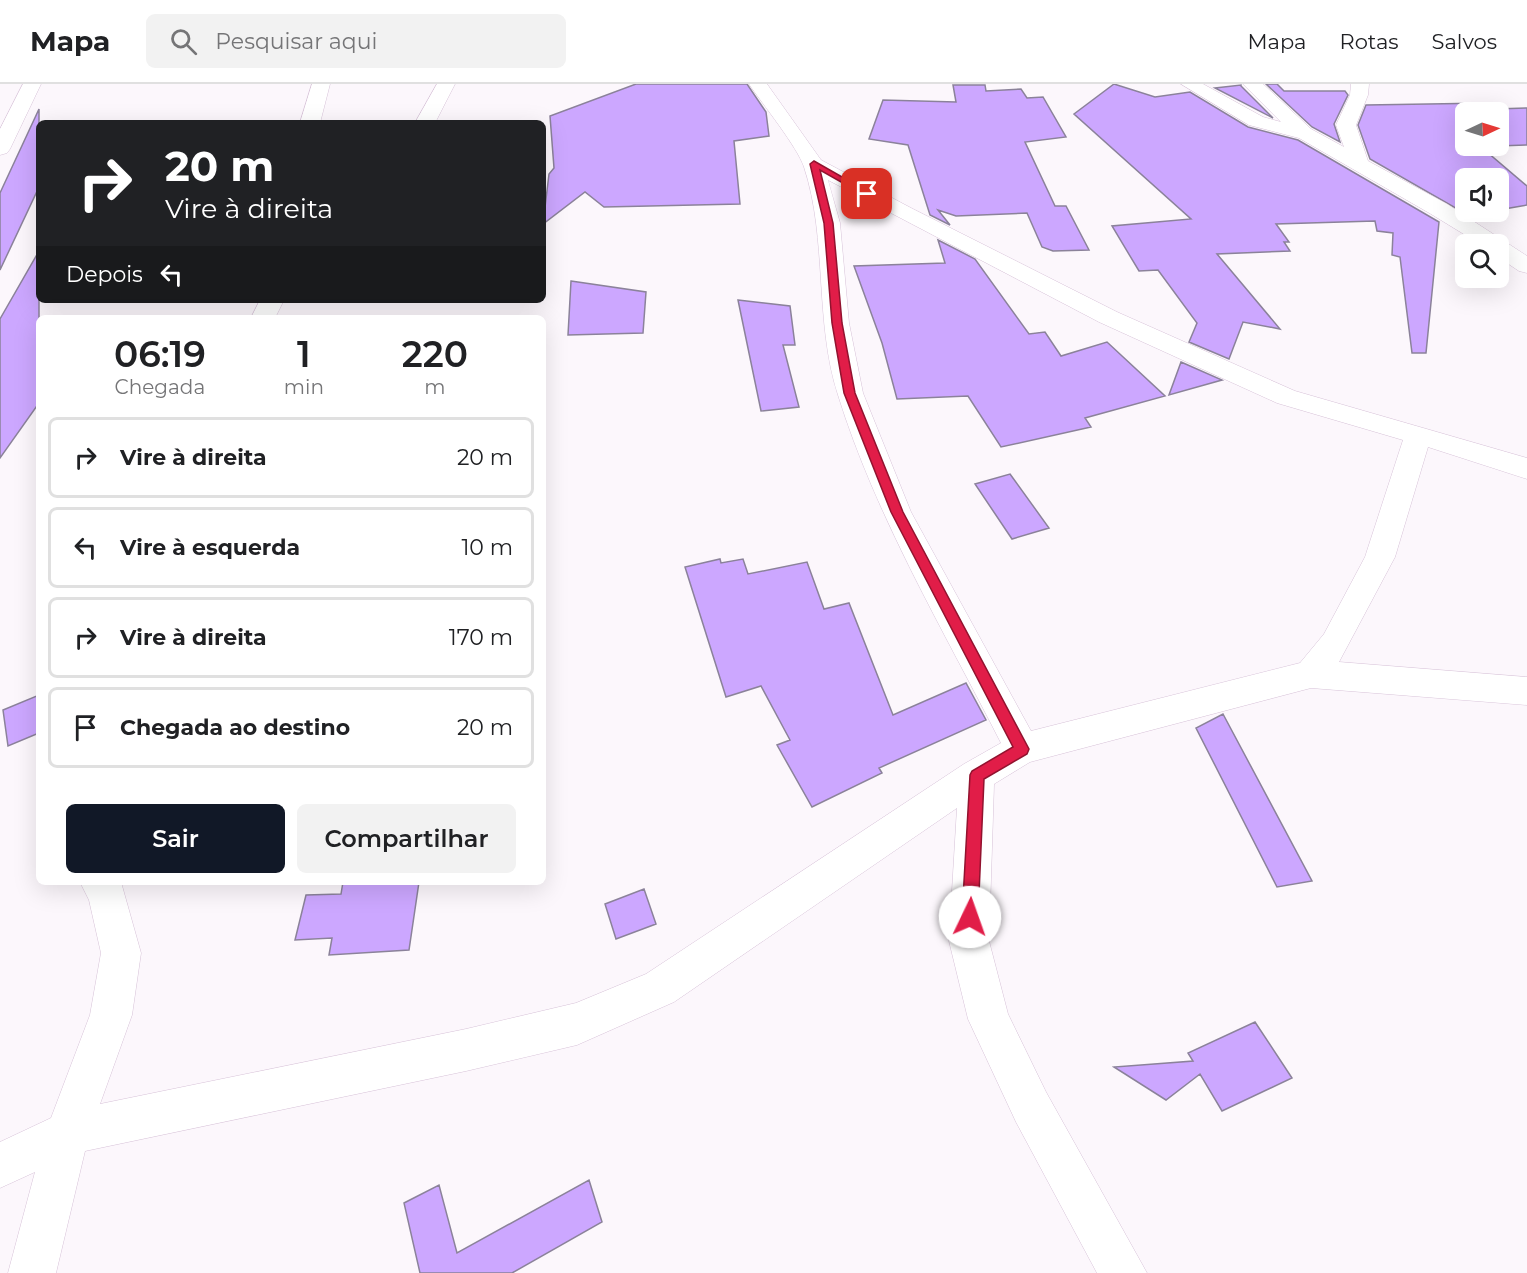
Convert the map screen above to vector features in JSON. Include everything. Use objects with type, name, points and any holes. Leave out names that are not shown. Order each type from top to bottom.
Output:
[{"type":"street","points":[[0,149],[32,84]]},
{"type":"street","points":[[311,120],[321,84]]},
{"type":"street","points":[[427,120],[446,84]]},
{"type":"street","points":[[758,84],[814,164],[829,223],[837,323],[850,393],[897,512],[1022,749]]},
{"type":"street","points":[[1190,84],[1256,121],[1306,134]]},
{"type":"street","points":[[1252,84],[1306,134],[1477,234]]},
{"type":"street","points":[[1359,163],[1346,126],[1359,95],[1360,84]]},
{"type":"street","points":[[814,164],[903,213],[1129,327],[1286,397],[1506,459],[1527,469]]},
{"type":"street","points":[[1509,254],[1527,266]]},
{"type":"street","points":[[1311,674],[1335,643],[1380,557],[1418,434]]},
{"type":"street","points":[[0,1165],[67,1133],[454,1053],[577,1024],[660,988],[977,775],[1022,749],[1311,674],[1527,691]]},
{"type":"street","points":[[977,775],[969,941],[989,1018],[1030,1107],[1123,1273]]},
{"type":"street","points":[[32,1273],[67,1133],[111,1015],[121,953],[106,892],[101,885]]},
{"type":"building","points":[[636,84],[747,84],[766,112],[769,136],[734,141],[740,204],[604,207],[585,192],[546,222],[549,174],[554,168],[550,116]]},
{"type":"building","points":[[1114,84],[1155,97],[1190,92],[1248,127],[1298,140],[1439,222],[1426,353],[1412,353],[1400,257],[1392,255],[1393,233],[1377,231],[1375,221],[1276,224],[1289,242],[1284,242],[1290,251],[1217,254],[1280,329],[1243,322],[1229,359],[1189,342],[1197,323],[1158,270],[1139,271],[1112,226],[1191,219],[1074,114]]},
{"type":"building","points":[[1266,84],[1277,84],[1284,91],[1345,91],[1348,95],[1334,124],[1340,142],[1312,127]]},
{"type":"building","points":[[953,85],[985,85],[986,91],[1021,89],[1027,98],[1043,97],[1066,137],[1025,142],[1055,206],[1066,206],[1089,250],[1053,251],[1042,247],[1027,213],[956,216],[938,210],[950,225],[930,215],[908,145],[869,139],[883,100],[956,102]]},
{"type":"building","points":[[1241,86],[1273,118],[1215,88]]},
{"type":"building","points":[[1455,104],[1455,156],[1492,156],[1506,168],[1455,168],[1455,208],[1370,159],[1358,125],[1366,105]]},
{"type":"building","points":[[1527,108],[1527,145],[1509,146],[1509,109]]},
{"type":"building","points":[[39,109],[39,120],[36,120],[36,193],[0,270],[0,193]]},
{"type":"building","points":[[1509,171],[1527,186],[1527,205],[1509,208]]},
{"type":"building","points":[[938,240],[975,259],[1029,334],[1045,332],[1061,356],[1107,342],[1165,396],[1085,418],[1091,427],[1001,447],[968,396],[897,399],[882,343],[854,266],[945,263]]},
{"type":"building","points":[[36,256],[36,303],[39,303],[39,315],[36,315],[36,407],[0,458],[0,319]]},
{"type":"building","points":[[571,281],[646,292],[643,333],[568,335]]},
{"type":"building","points":[[738,300],[790,306],[795,345],[783,345],[799,407],[761,411]]},
{"type":"building","points":[[1181,362],[1222,380],[1169,395]]},
{"type":"building","points":[[1010,474],[1049,528],[1012,539],[975,484]]},
{"type":"building","points":[[720,559],[721,563],[743,559],[748,574],[807,562],[824,609],[849,603],[893,715],[966,683],[986,720],[879,768],[882,773],[812,807],[777,745],[790,740],[761,686],[726,697],[685,567]]},
{"type":"building","points":[[36,696],[36,734],[8,746],[3,710]]},
{"type":"building","points":[[1223,714],[1312,881],[1277,887],[1196,728]]},
{"type":"building","points":[[342,885],[419,885],[409,950],[329,955],[332,938],[295,940],[306,895],[341,894]]},
{"type":"building","points":[[644,889],[656,924],[616,939],[605,904]]},
{"type":"building","points":[[1255,1022],[1292,1078],[1222,1111],[1200,1074],[1166,1100],[1114,1067],[1193,1061],[1188,1053]]},
{"type":"building","points":[[589,1180],[602,1222],[512,1273],[420,1273],[404,1203],[439,1185],[457,1253]]},
{"type":"route","points":[[867,194],[814,164],[829,223],[837,323],[850,393],[897,512],[1022,749],[977,775],[970,917]]}]
